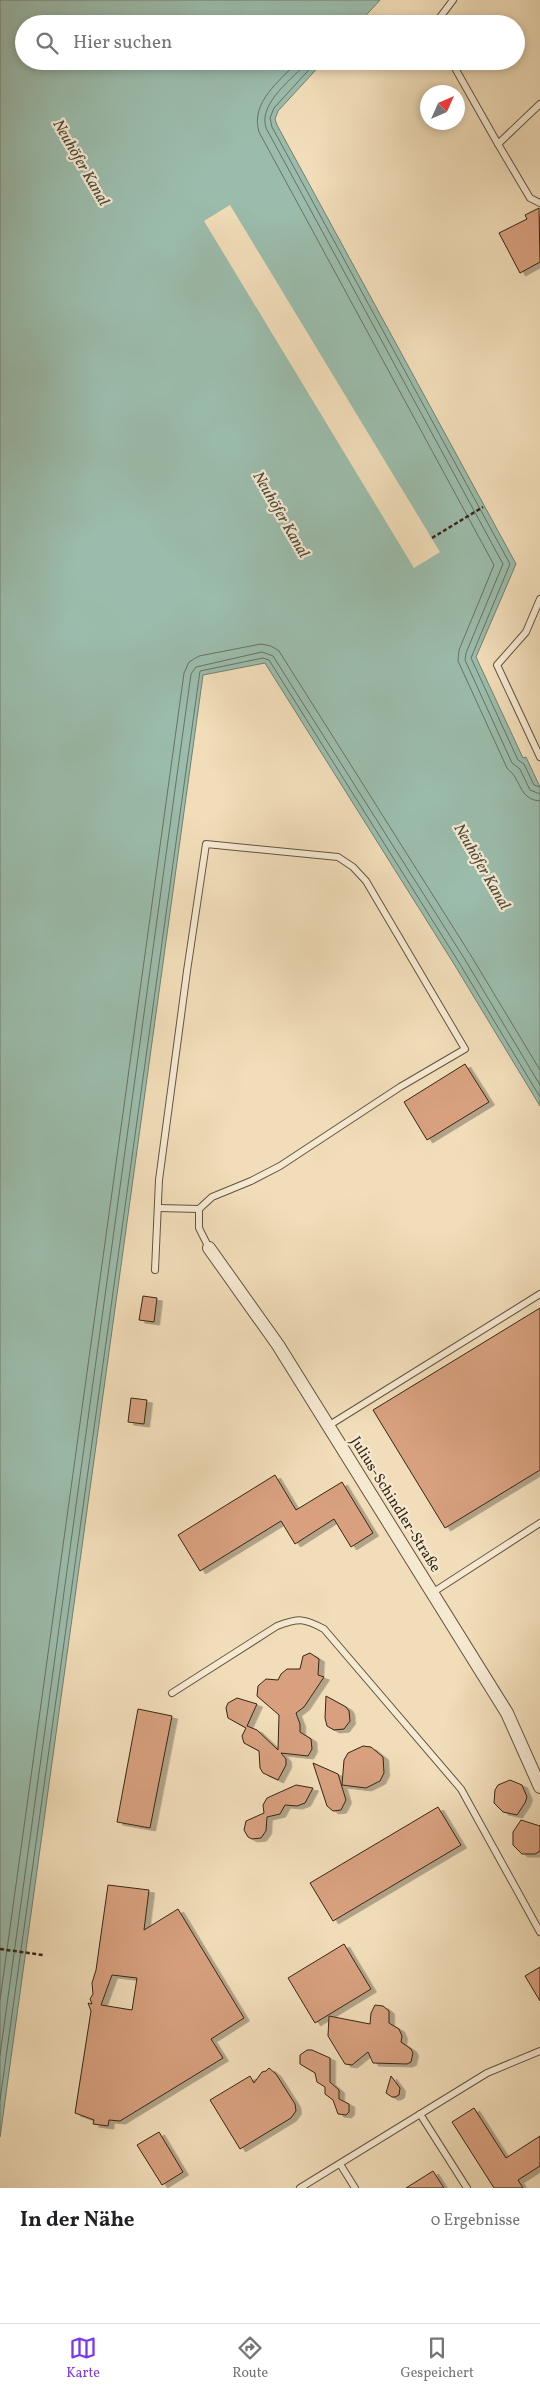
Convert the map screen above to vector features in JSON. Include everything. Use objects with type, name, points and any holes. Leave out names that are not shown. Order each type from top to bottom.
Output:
[{"type":"street","name":"Julius-Schindler-Straße","points":[[209,1248],[278,1345],[507,1713],[540,1787]]},
{"type":"lane","points":[[442,15],[453,0]]},
{"type":"lane","points":[[456,70],[530,198],[540,203]]},
{"type":"lane","points":[[498,144],[540,104]]},
{"type":"lane","points":[[540,600],[526,632],[497,665],[540,757]]},
{"type":"lane","points":[[155,1270],[162,1161],[206,844],[338,858],[353,867],[366,881],[465,1049],[400,1087],[280,1166],[251,1181],[212,1197],[198,1209],[159,1208]]},
{"type":"lane","points":[[198,1209],[199,1228],[209,1248]]},
{"type":"lane","points":[[328,1426],[540,1294]]},
{"type":"lane","points":[[432,1592],[540,1523]]},
{"type":"lane","points":[[172,1693],[277,1626],[294,1620],[307,1620],[324,1629],[461,1789],[540,1932]]},
{"type":"lane","points":[[300,2188],[487,2073],[540,2051]]},
{"type":"lane","points":[[420,2114],[467,2188]]},
{"type":"lane","points":[[340,2164],[355,2188]]},
{"type":"path","points":[[432,538],[483,506]]},
{"type":"path","points":[[0,1949],[43,1955]]},
{"type":"water","name":"Neuhöfer Kanal","points":[[0,0],[380,0],[366,15],[15,15],[15,70],[316,70],[278,111],[275,119],[277,125],[516,564],[476,657],[523,758],[526,757],[540,787],[540,1106],[454,964],[265,663],[203,675],[0,2137]]},
{"type":"pier","points":[[230,205],[440,552],[414,568],[204,221]]},
{"type":"building","points":[[539,208],[540,262],[520,273],[499,233],[527,219],[525,215]]},
{"type":"building","points":[[465,1064],[489,1102],[427,1140],[404,1102]]},
{"type":"building","points":[[143,1296],[157,1298],[154,1322],[139,1320]]},
{"type":"building","points":[[540,1308],[540,1470],[445,1528],[373,1410]]},
{"type":"building","points":[[131,1398],[147,1400],[144,1424],[128,1422]]},
{"type":"building","points":[[275,1475],[296,1510],[342,1482],[373,1533],[351,1547],[334,1519],[295,1544],[281,1521],[200,1571],[178,1535]]},
{"type":"building","points":[[310,1653],[319,1659],[318,1675],[324,1677],[304,1707],[296,1713],[300,1724],[300,1732],[311,1739],[312,1749],[308,1756],[281,1753],[286,1759],[286,1765],[278,1780],[263,1773],[260,1768],[259,1751],[244,1743],[242,1736],[246,1728],[228,1718],[226,1708],[228,1703],[237,1698],[257,1704],[247,1726],[257,1730],[278,1750],[279,1715],[257,1696],[258,1686],[266,1679],[278,1680],[287,1669],[300,1669],[303,1656]]},
{"type":"building","points":[[326,1696],[346,1707],[349,1711],[350,1721],[344,1729],[334,1730],[327,1726],[325,1718]]},
{"type":"building","points":[[138,1709],[172,1716],[150,1828],[117,1822]]},
{"type":"building","points":[[363,1746],[371,1747],[383,1757],[384,1773],[380,1781],[366,1788],[342,1785],[344,1760],[348,1753]]},
{"type":"building","points":[[313,1763],[338,1774],[346,1800],[341,1810],[333,1811],[327,1806]]},
{"type":"building","points":[[510,1780],[522,1785],[527,1797],[517,1815],[503,1812],[494,1803],[495,1790],[498,1785]]},
{"type":"building","points":[[296,1785],[313,1788],[305,1803],[297,1806],[285,1805],[280,1814],[267,1817],[266,1831],[261,1838],[252,1839],[248,1837],[244,1830],[246,1821],[264,1813],[263,1805],[267,1798]]},
{"type":"building","points":[[438,1807],[461,1845],[333,1921],[310,1883]]},
{"type":"building","points":[[521,1820],[540,1826],[540,1851],[535,1854],[522,1854],[513,1845],[513,1832]]},
{"type":"building","points":[[108,1885],[149,1890],[144,1930],[178,1909],[244,2018],[211,2039],[223,2058],[120,2121],[109,2120],[108,2126],[93,2124],[94,2120],[75,2113],[91,2011],[88,2003],[92,2004],[90,1999],[93,1994],[92,1983],[96,1970]],"holes":[[[112,1975],[137,1978],[132,2010],[101,2005]]]},
{"type":"building","points":[[344,1944],[371,1989],[315,2023],[288,1978]]},
{"type":"building","points":[[540,1967],[540,2001],[525,1976]]},
{"type":"building","points":[[375,2005],[383,2006],[389,2011],[389,2023],[399,2029],[402,2036],[401,2042],[411,2049],[413,2053],[411,2062],[407,2064],[373,2063],[368,2052],[352,2065],[345,2064],[328,2036],[329,2016],[370,2024],[371,2013]]},
{"type":"building","points":[[307,2050],[312,2050],[330,2058],[330,2082],[339,2090],[339,2099],[349,2104],[349,2112],[346,2115],[338,2114],[333,2100],[325,2094],[325,2087],[317,2082],[315,2073],[300,2064],[300,2055]]},
{"type":"building","points":[[269,2068],[276,2074],[295,2104],[296,2111],[291,2118],[240,2149],[210,2100],[250,2076],[254,2083],[262,2072]]},
{"type":"building","points":[[391,2076],[400,2088],[399,2095],[395,2097],[386,2093]]},
{"type":"building","points":[[474,2108],[506,2158],[540,2136],[540,2166],[518,2180],[523,2188],[494,2188],[452,2122]]},
{"type":"building","points":[[159,2132],[183,2172],[162,2185],[137,2145]]},
{"type":"building","points":[[433,2171],[444,2188],[406,2188]]}]
